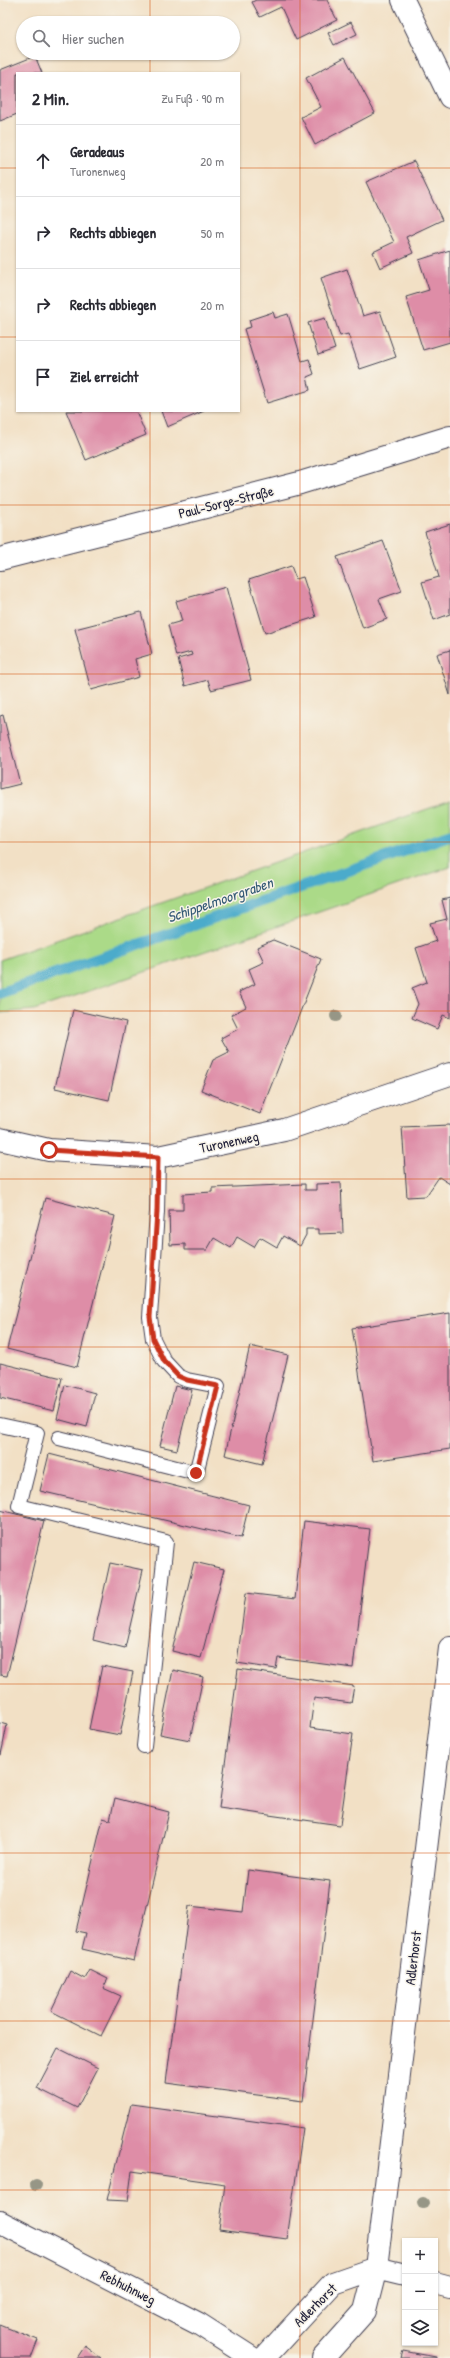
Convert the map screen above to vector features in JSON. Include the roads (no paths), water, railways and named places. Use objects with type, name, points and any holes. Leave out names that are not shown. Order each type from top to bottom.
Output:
[{"type":"street","points":[[403,0],[450,97]]},
{"type":"street","name":"Paul-Sorge-Straße","points":[[0,559],[300,483],[450,437]]},
{"type":"street","name":"Turonenweg","points":[[0,1139],[49,1150],[158,1157],[284,1130],[450,1074]]},
{"type":"street","name":"Adlerhorst","points":[[323,2358],[365,2311],[376,2268],[450,1648]]},
{"type":"street","name":"Rebhuhnweg","points":[[0,2222],[199,2324],[252,2358]]},
{"type":"street","points":[[376,2268],[402,2274]]},
{"type":"street","name":"Adlerhorst","points":[[264,2358],[333,2283],[376,2268]]},
{"type":"street","points":[[438,2284],[450,2287]]},
{"type":"lane","points":[[59,1438],[196,1473],[218,1386],[187,1380],[178,1376],[164,1361],[153,1339],[150,1317],[157,1212],[158,1157]]},
{"type":"lane","points":[[0,1425],[38,1433],[19,1506],[166,1542],[144,1746]]},
{"type":"waterway","name":"Schippelmoorgraben","points":[[0,993],[450,835]]}]
